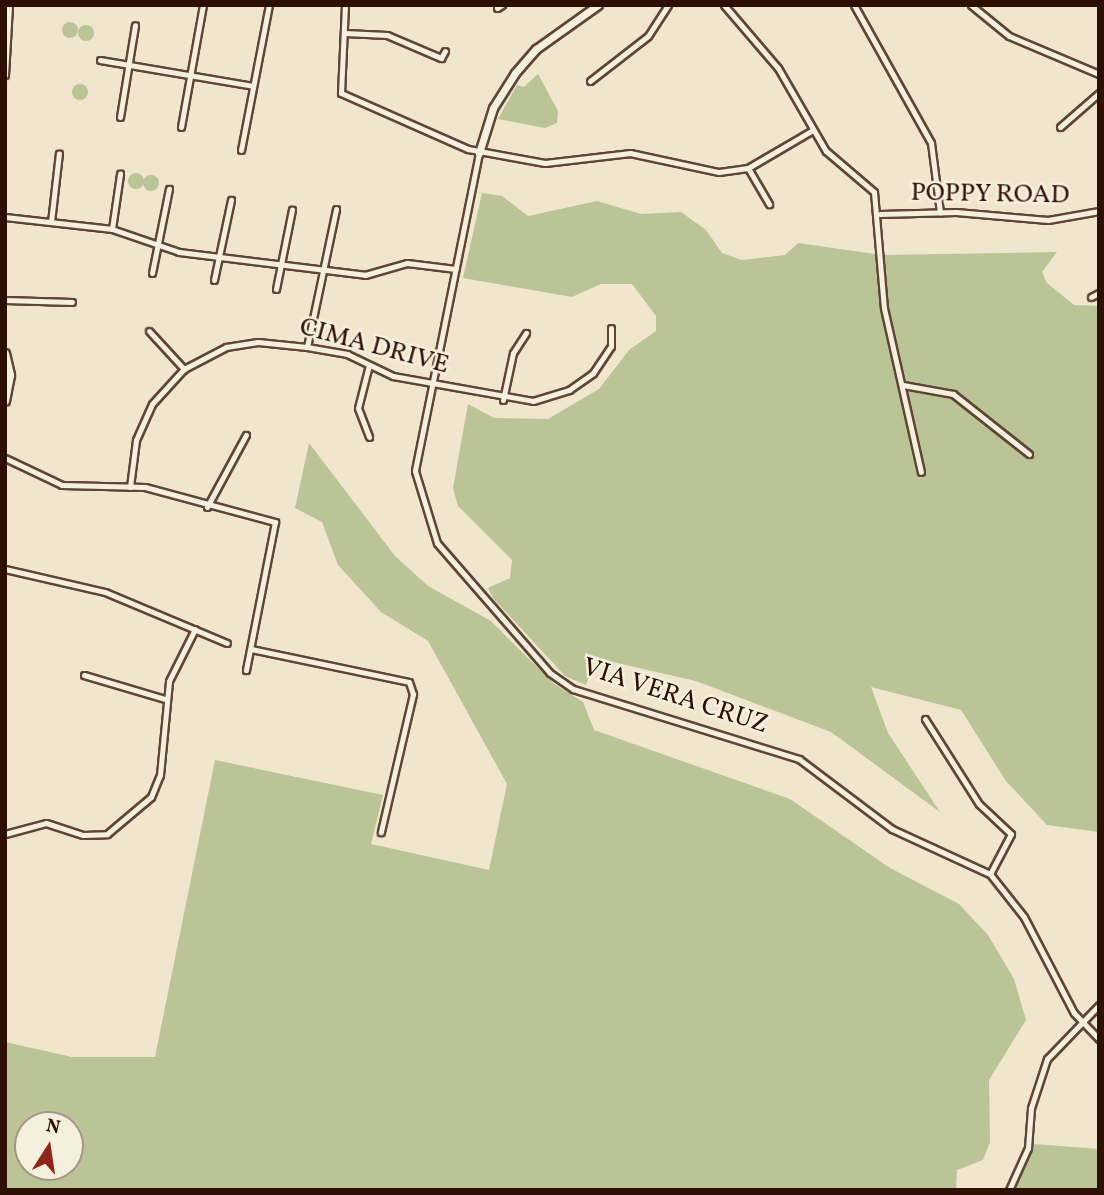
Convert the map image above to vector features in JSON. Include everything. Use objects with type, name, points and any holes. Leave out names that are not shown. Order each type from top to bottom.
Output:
[{"type":"street","points":[[5,75],[9,5]]},
{"type":"street","points":[[181,127],[203,5]]},
{"type":"street","points":[[241,150],[269,5]]},
{"type":"street","points":[[345,5],[340,87],[348,99],[480,153],[545,163],[630,153],[719,172],[748,168],[811,131]]},
{"type":"street","name":"VIA VERA CRUZ","points":[[598,5],[536,50],[515,73],[492,108],[480,153],[415,471],[426,522],[462,574],[550,673],[573,689],[799,759],[892,829],[990,874],[1024,916],[1081,1023],[1099,1038]]},
{"type":"street","points":[[590,81],[648,36],[668,5]]},
{"type":"street","points":[[724,5],[778,68],[811,131],[866,182],[880,214],[884,308],[920,472]]},
{"type":"street","points":[[854,5],[932,144],[940,212]]},
{"type":"street","points":[[971,5],[1009,36],[1099,74]]},
{"type":"street","points":[[120,117],[135,25]]},
{"type":"street","points":[[345,33],[387,35],[441,58],[444,51]]},
{"type":"street","points":[[100,60],[190,73],[253,86]]},
{"type":"street","points":[[1060,127],[1099,93]]},
{"type":"street","points":[[51,222],[59,153]]},
{"type":"street","points":[[748,168],[769,204]]},
{"type":"street","points":[[113,229],[120,174]]},
{"type":"street","points":[[152,273],[169,189]]},
{"type":"street","points":[[214,281],[231,200]]},
{"type":"street","points":[[307,347],[336,209]]},
{"type":"street","points":[[276,289],[292,210]]},
{"type":"street","name":"POPPY ROAD","points":[[880,214],[940,212],[1048,220],[1099,211]]},
{"type":"street","points":[[5,218],[113,229],[157,245],[365,275],[407,263],[456,270]]},
{"type":"street","points":[[1091,297],[1099,293]]},
{"type":"street","points":[[5,300],[72,302]]},
{"type":"street","name":"CIMA DRIVE","points":[[130,487],[141,424],[164,387],[184,369],[240,344],[307,347],[431,384],[503,400],[533,401],[578,385],[607,357],[611,328]]},
{"type":"street","points":[[149,331],[184,369]]},
{"type":"street","points":[[503,400],[513,353],[526,333]]},
{"type":"street","points":[[5,353],[6,399]]},
{"type":"street","points":[[369,365],[358,408],[369,437]]},
{"type":"street","points":[[903,385],[953,394],[1029,454]]},
{"type":"street","points":[[207,507],[246,435]]},
{"type":"street","points":[[5,458],[62,485],[130,487],[275,522],[246,670]]},
{"type":"street","points":[[5,569],[105,592],[227,643]]},
{"type":"street","points":[[5,834],[46,823],[96,836],[122,825],[158,785],[165,699],[195,629]]},
{"type":"street","points":[[251,649],[409,682],[413,694],[381,832]]},
{"type":"street","points":[[84,675],[165,699]]},
{"type":"street","points":[[925,719],[979,804],[1012,834],[990,874]]},
{"type":"street","points":[[1009,1190],[1028,1148],[1031,1108],[1047,1059],[1099,1005]]},
{"type":"green space","points":[[70,22],[78,30],[70,38],[62,30]]},
{"type":"green space","points":[[86,25],[94,33],[86,41],[78,33]]},
{"type":"green space","points":[[538,74],[558,111],[557,123],[545,128],[498,119],[517,85],[524,87]]},
{"type":"green space","points":[[77,84],[83,84],[88,92],[86,98],[77,100],[72,95],[72,89]]},
{"type":"green space","points":[[136,173],[144,181],[136,189],[128,181]]},
{"type":"green space","points":[[151,175],[159,183],[151,191],[143,183]]},
{"type":"green space","points":[[482,193],[502,196],[528,216],[597,201],[641,214],[681,212],[706,230],[722,253],[742,260],[785,255],[798,243],[882,255],[1057,252],[1042,272],[1047,283],[1074,305],[1099,306],[1099,832],[1047,825],[1006,781],[961,710],[871,687],[888,733],[940,812],[831,732],[696,681],[595,658],[586,685],[565,676],[493,598],[488,588],[510,578],[512,560],[458,506],[453,488],[468,404],[494,418],[548,419],[599,389],[629,350],[656,331],[656,316],[632,284],[601,284],[572,297],[463,278]]},
{"type":"green space","points":[[309,443],[395,556],[428,586],[491,621],[553,683],[583,702],[594,730],[790,799],[890,868],[959,904],[988,935],[1014,979],[1026,1020],[989,1080],[990,1142],[983,1160],[957,1170],[956,1190],[5,1190],[5,1042],[72,1057],[155,1057],[215,760],[383,795],[371,844],[489,870],[507,784],[428,641],[381,612],[338,565],[322,522],[295,508]]},
{"type":"green space","points":[[1034,1144],[1099,1149],[1099,1190],[1015,1190]]}]
